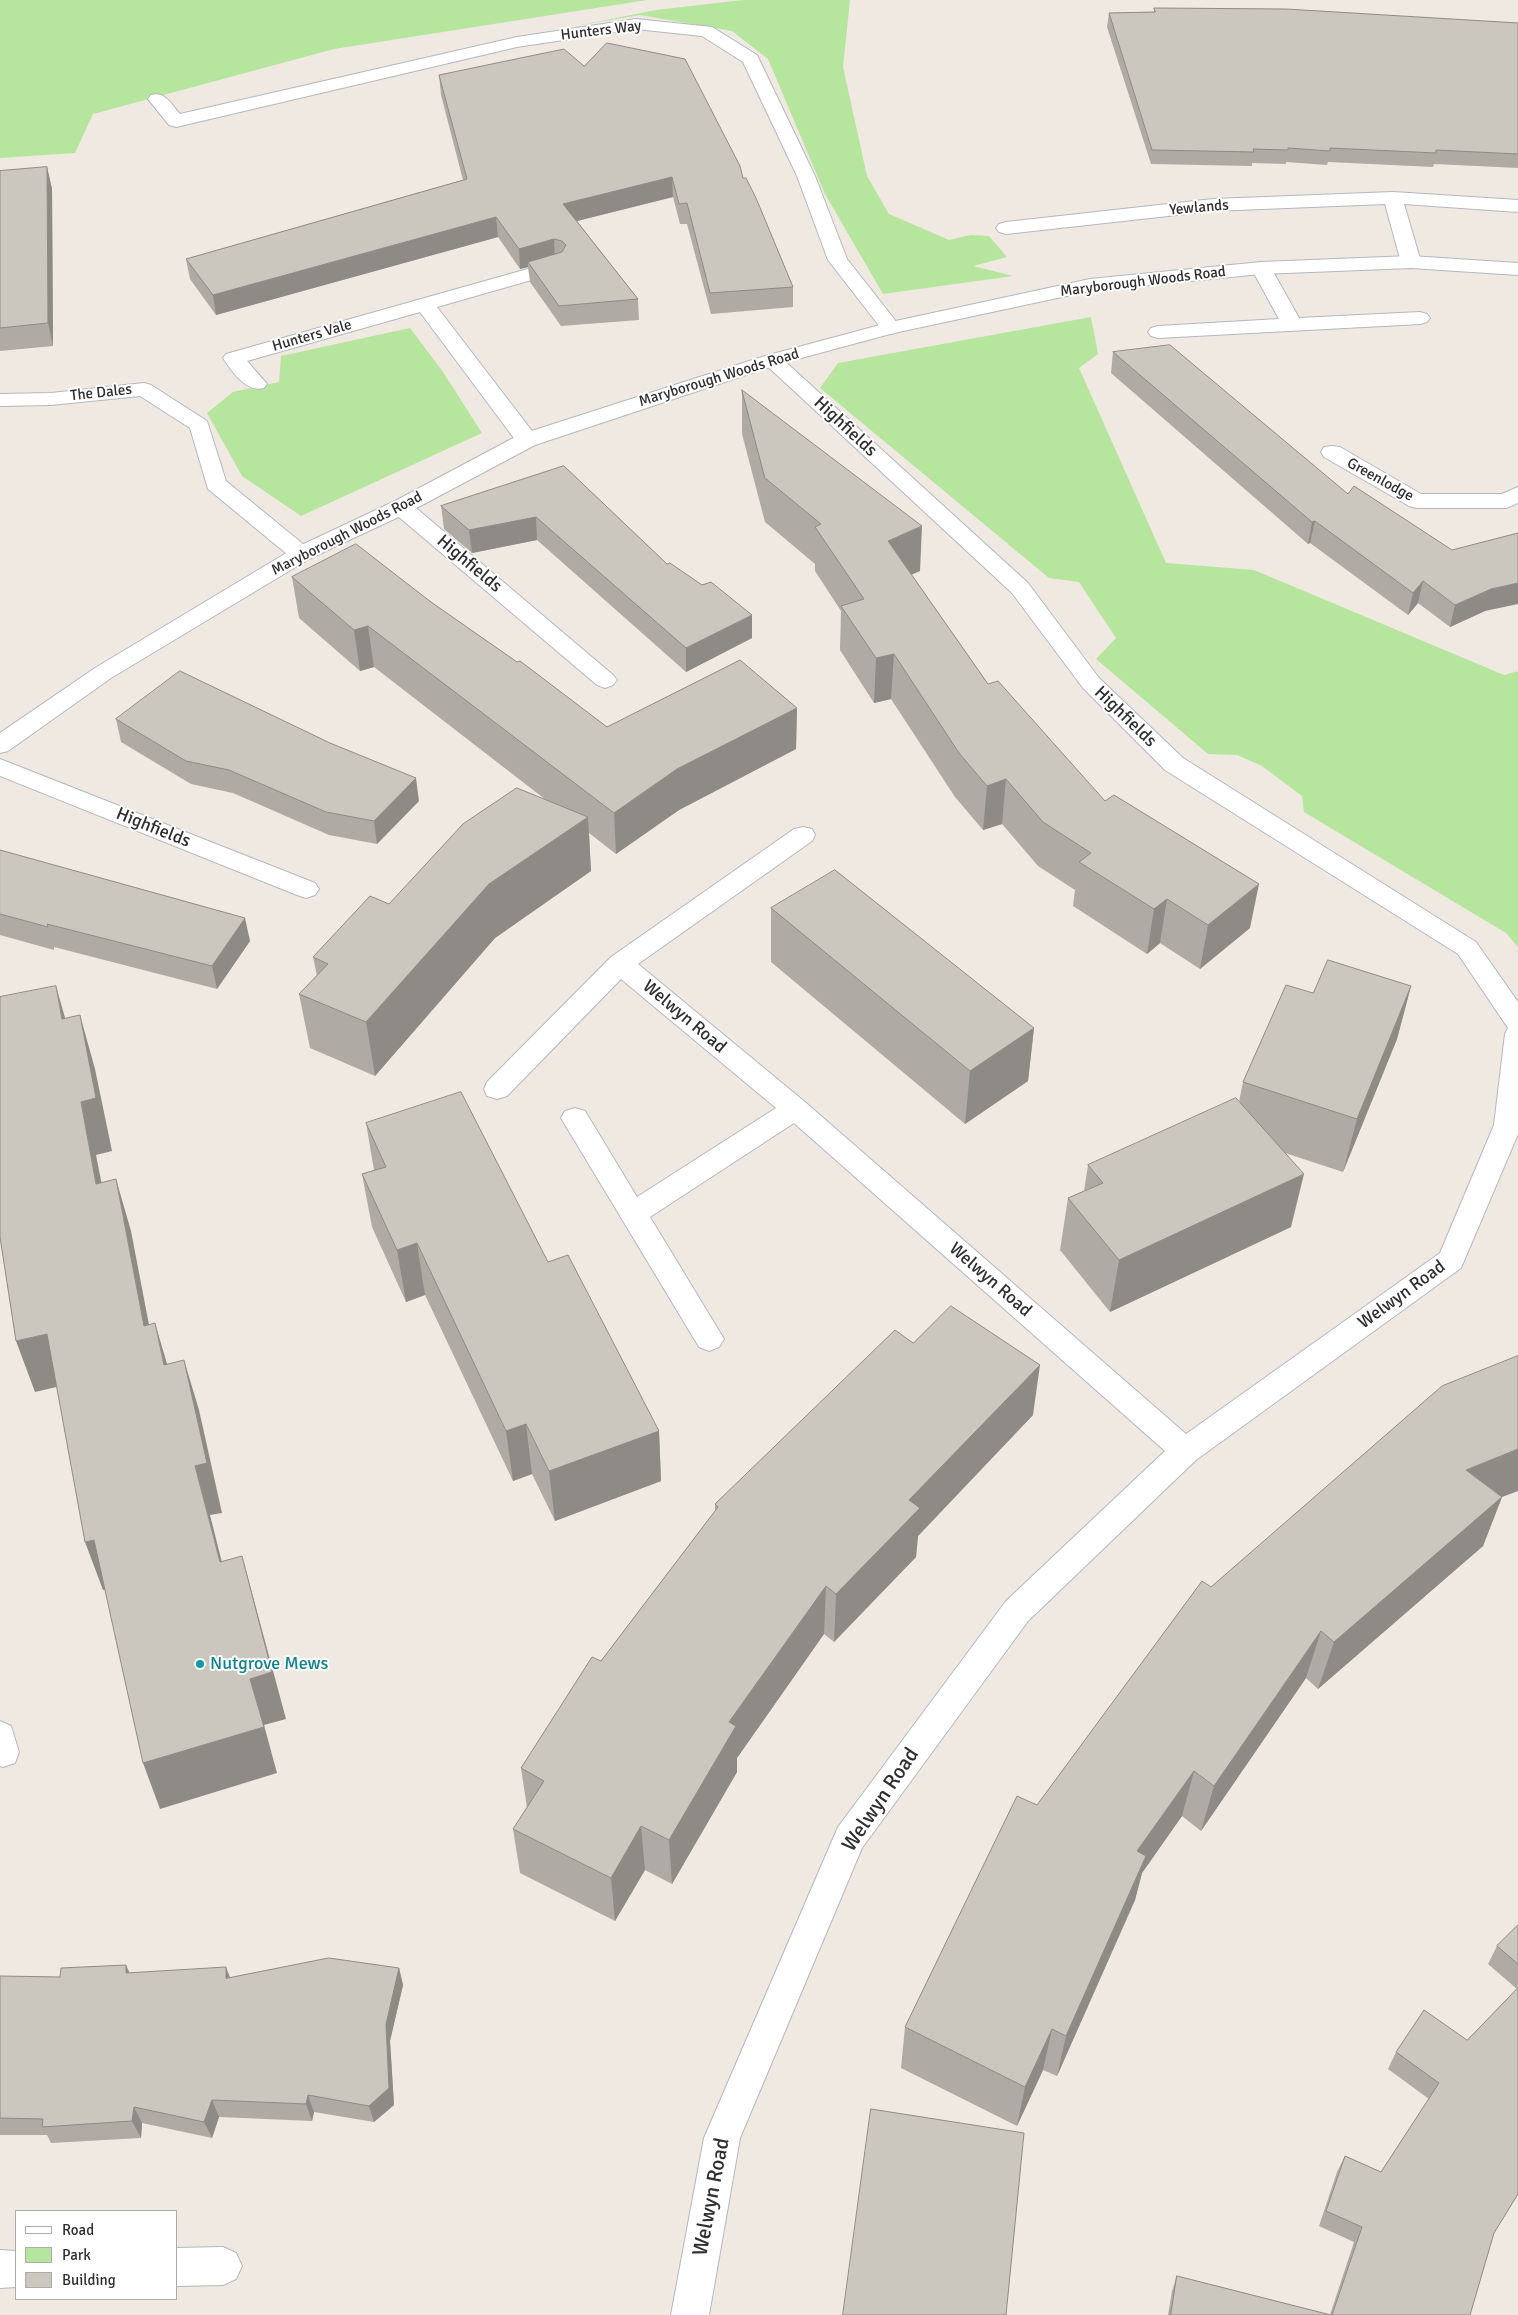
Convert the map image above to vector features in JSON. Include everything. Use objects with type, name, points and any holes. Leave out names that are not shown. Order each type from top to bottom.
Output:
[{"type":"street","name":"Hunters Way","points":[[157,99],[176,121],[517,42],[636,24],[706,31],[751,60],[806,176],[838,260],[891,328]]},
{"type":"street","name":"Yewlands","points":[[1006,228],[1213,205],[1393,198],[1518,206]]},
{"type":"street","points":[[1393,198],[1411,262]]},
{"type":"street","name":"Maryborough Woods Road","points":[[0,745],[103,673],[301,554],[401,507],[527,440],[772,360],[891,328],[1090,286],[1261,268],[1411,262],[1518,268]]},
{"type":"street","name":"Hunters Vale","points":[[257,384],[233,358],[556,267]]},
{"type":"street","points":[[1261,268],[1291,323]]},
{"type":"street","points":[[425,304],[527,440]]},
{"type":"street","points":[[1158,332],[1291,323],[1420,318]]},
{"type":"street","name":"Highfields","points":[[772,360],[1020,588],[1091,683],[1174,764],[1467,948],[1518,1022]]},
{"type":"street","name":"The Dales","points":[[0,400],[51,399],[144,389],[200,425],[216,484],[301,554]]},
{"type":"street","name":"Greenlodge","points":[[1332,452],[1417,501],[1506,501],[1518,494]]},
{"type":"street","name":"Highfields","points":[[401,507],[605,680]]},
{"type":"street","name":"Highfields","points":[[0,768],[306,889]]},
{"type":"street","points":[[497,1089],[620,964],[803,836]]},
{"type":"street","name":"Welwyn Road","points":[[620,964],[795,1109],[1185,1451]]},
{"type":"street","name":"Welwyn Road","points":[[690,2315],[722,2138],[850,1838],[1017,1611],[1185,1451],[1451,1260],[1508,1125],[1518,1034]]},
{"type":"street","points":[[633,1214],[795,1109]]},
{"type":"street","points":[[575,1118],[709,1339]]},
{"type":"street","points":[[178,2267],[223,2266]]},
{"type":"street","points":[[0,2269],[15,2269]]},
{"type":"green space","points":[[0,0],[647,0],[334,49],[93,114],[75,153],[0,158]]},
{"type":"green space","points":[[743,0],[850,0],[843,67],[867,176],[889,214],[949,240],[970,235],[989,236],[1007,257],[973,266],[1013,276],[883,294],[825,194],[768,59],[732,31],[640,15],[576,26],[656,10]]},
{"type":"green space","points":[[1091,317],[1098,354],[1079,368],[1166,563],[1254,570],[1504,675],[1518,671],[1518,947],[1506,933],[1304,812],[1302,796],[1262,766],[1237,755],[1208,754],[1096,659],[1116,638],[1079,582],[1049,578],[820,388],[838,363]]},
{"type":"green space","points":[[410,328],[443,372],[482,433],[301,516],[242,476],[207,413],[233,392],[279,382],[281,356]]},
{"type":"building","points":[[1154,8],[1286,9],[1518,23],[1518,154],[1436,150],[1436,153],[1330,148],[1330,151],[1288,148],[1288,150],[1253,149],[1254,152],[1152,150],[1109,13],[1155,12]]},
{"type":"building","points":[[607,43],[685,59],[740,166],[743,178],[746,178],[756,198],[793,287],[710,293],[687,203],[679,204],[672,177],[563,204],[638,299],[559,306],[528,262],[562,252],[566,245],[562,241],[554,239],[519,249],[496,217],[213,295],[186,259],[467,179],[439,75],[564,49],[584,66]]},
{"type":"building","points":[[47,167],[48,323],[0,328],[0,171]]},
{"type":"building","points":[[1170,345],[1348,494],[1354,486],[1452,550],[1518,533],[1518,583],[1491,589],[1455,605],[1423,581],[1413,593],[1315,521],[1312,522],[1113,352]]},
{"type":"building","points":[[742,390],[922,526],[888,541],[988,684],[998,681],[1105,801],[1114,795],[1259,884],[1208,925],[1167,899],[1154,909],[1079,862],[1091,853],[1043,822],[1006,779],[987,786],[959,753],[894,654],[876,658],[841,606],[864,599],[815,527],[821,524],[765,478]]},
{"type":"building","points":[[564,466],[667,564],[670,563],[702,585],[711,582],[752,615],[686,648],[536,517],[469,530],[441,506]]},
{"type":"building","points":[[356,544],[431,602],[517,662],[520,661],[607,727],[740,660],[797,708],[677,769],[614,813],[368,626],[354,630],[292,577]]},
{"type":"building","points":[[180,671],[330,743],[416,778],[374,821],[326,812],[229,770],[186,761],[116,719]]},
{"type":"building","points":[[517,788],[588,817],[489,884],[366,1022],[299,994],[328,964],[313,957],[370,896],[389,904],[463,824]]},
{"type":"building","points":[[0,850],[245,918],[212,966],[0,914]]},
{"type":"building","points":[[835,870],[1034,1028],[970,1071],[771,908]]},
{"type":"building","points":[[1328,960],[1411,986],[1357,1119],[1243,1082],[1286,985],[1313,993]]},
{"type":"building","points":[[56,986],[62,1019],[80,1015],[96,1098],[81,1102],[96,1184],[116,1179],[144,1326],[155,1323],[164,1365],[184,1360],[207,1463],[195,1466],[220,1562],[242,1556],[272,1672],[250,1679],[264,1727],[143,1763],[94,1540],[85,1542],[47,1334],[16,1341],[0,1237],[0,997]]},
{"type":"building","points":[[461,1092],[548,1262],[568,1255],[659,1431],[549,1471],[526,1424],[506,1431],[417,1243],[397,1250],[362,1174],[386,1167],[366,1123]]},
{"type":"building","points":[[1236,1098],[1304,1174],[1119,1260],[1068,1198],[1103,1183],[1088,1165]]},
{"type":"building","points":[[951,1306],[1040,1365],[909,1500],[920,1508],[836,1594],[826,1586],[729,1722],[736,1726],[669,1840],[641,1826],[611,1878],[513,1829],[544,1781],[521,1768],[592,1657],[601,1661],[718,1507],[715,1504],[895,1330],[913,1343]]},
{"type":"building","points":[[1518,1356],[1518,1449],[1466,1470],[1502,1497],[1334,1642],[1321,1631],[1214,1786],[1194,1771],[1137,1851],[1146,1856],[1066,2036],[1052,2029],[1025,2087],[905,2027],[1017,1796],[1037,1805],[1202,1581],[1211,1587],[1442,1386]]},
{"type":"building","points":[[1518,1925],[1518,1964],[1497,1946]]},
{"type":"building","points":[[329,1958],[399,1968],[386,2024],[389,2088],[369,2106],[308,2095],[306,2104],[212,2100],[204,2122],[134,2107],[132,2121],[42,2127],[43,2119],[0,2118],[0,1976],[60,1977],[61,1968],[126,1965],[126,1973],[226,1967],[226,1978]]},
{"type":"building","points":[[1518,1988],[1518,2194],[1494,2233],[1470,2315],[1332,2315],[1362,2227],[1326,2211],[1345,2156],[1381,2172],[1439,2083],[1396,2052],[1424,2010],[1467,2040]]},
{"type":"building","points":[[871,2109],[1024,2133],[1006,2315],[843,2315]]},
{"type":"building","points":[[1177,2276],[1331,2315],[1171,2315]]},
{"type":"place","name":"Nutgrove Mews","points":[[200,1664]]}]
